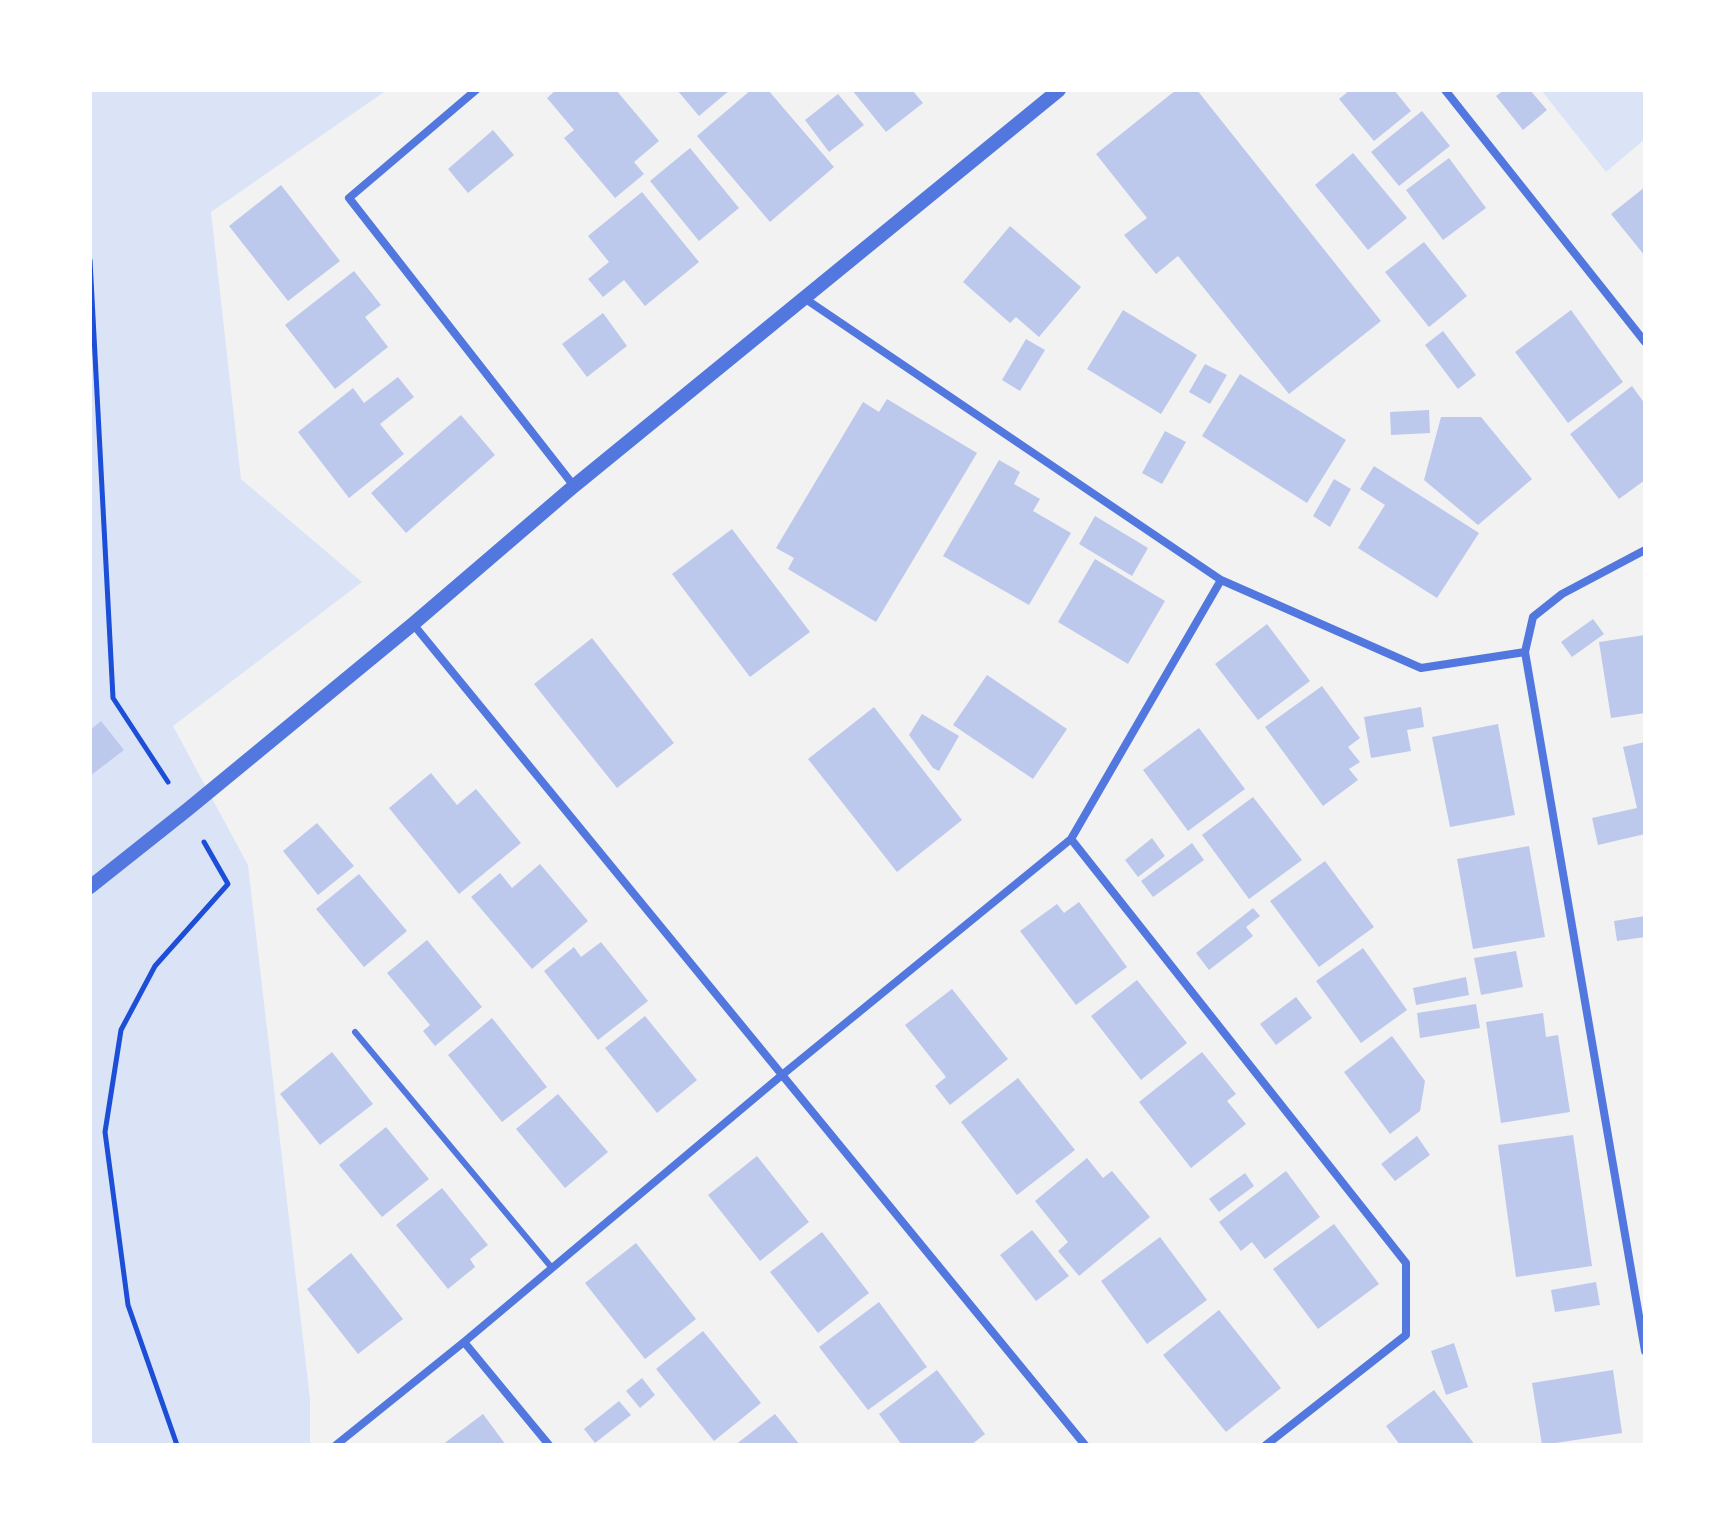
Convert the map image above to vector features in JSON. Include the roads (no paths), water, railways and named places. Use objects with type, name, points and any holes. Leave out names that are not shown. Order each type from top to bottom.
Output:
[{"type":"street","points":[[476,90],[349,198],[574,486]]},
{"type":"street","points":[[90,887],[1059,90]]},
{"type":"street","points":[[1445,90],[1645,342]]},
{"type":"street","points":[[803,298],[1221,580],[1421,668],[1525,652]]},
{"type":"street","points":[[1645,550],[1562,594],[1533,617],[1525,652],[1645,1351]]},
{"type":"street","points":[[336,1445],[1071,839],[1221,580]]},
{"type":"street","points":[[413,624],[1085,1445]]},
{"type":"street","points":[[1071,839],[1406,1263],[1406,1335],[1266,1445]]},
{"type":"street","points":[[464,1342],[549,1445]]},
{"type":"lane","points":[[355,1032],[552,1268]]}]
